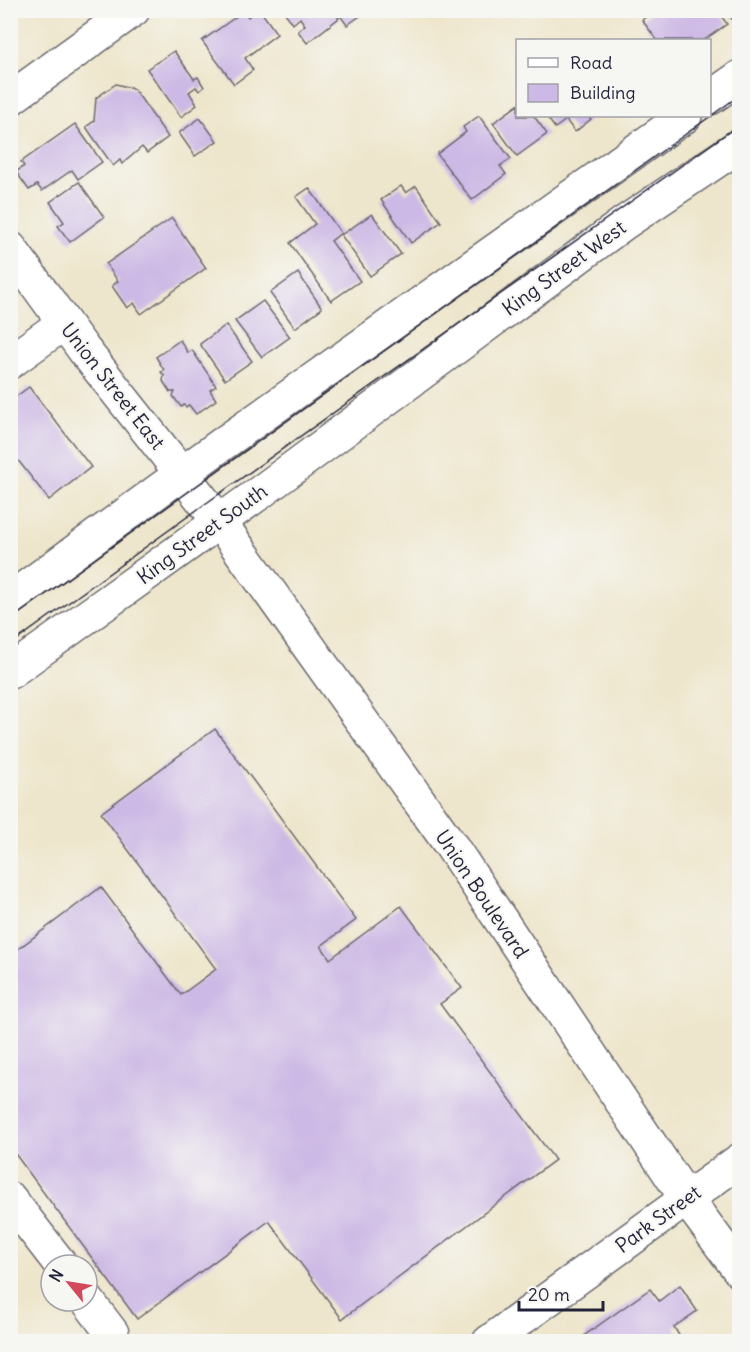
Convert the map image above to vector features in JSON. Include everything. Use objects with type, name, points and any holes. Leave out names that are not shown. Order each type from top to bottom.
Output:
[{"type":"main road","points":[[10,99],[133,10]]},
{"type":"main road","points":[[711,97],[740,77]]},
{"type":"main road","points":[[10,599],[181,474],[684,117]]},
{"type":"main road","name":"King Street West","points":[[392,394],[624,223],[740,145]]},
{"type":"main road","name":"Union Street East","points":[[10,248],[64,323],[219,521]]},
{"type":"main road","points":[[10,362],[64,323]]},
{"type":"main road","name":"King Street South","points":[[10,672],[392,394]]},
{"type":"main road","name":"Union Boulevard","points":[[219,521],[381,752],[452,848],[686,1198],[740,1271]]},
{"type":"main road","name":"Park Street","points":[[489,1341],[740,1160]]},
{"type":"main road","points":[[10,1199],[52,1253]]},
{"type":"main road","points":[[97,1313],[112,1333]]},
{"type":"building","points":[[260,10],[277,34],[245,58],[253,70],[234,84],[202,41],[244,11],[248,17]]},
{"type":"building","points":[[283,10],[333,10],[339,18],[307,43],[298,31],[305,25],[300,18],[293,24]]},
{"type":"building","points":[[336,10],[356,10],[360,16],[347,25]]},
{"type":"building","points":[[654,10],[717,10],[727,24],[705,39],[656,39],[642,20]]},
{"type":"building","points":[[726,10],[740,10],[740,14],[732,19]]},
{"type":"building","points":[[174,51],[194,79],[198,77],[204,87],[199,91],[196,87],[189,92],[197,105],[181,117],[147,69]]},
{"type":"building","points":[[116,84],[134,89],[168,137],[147,153],[142,147],[122,164],[120,160],[113,166],[86,127],[94,121],[96,98]]},
{"type":"building","points":[[516,106],[516,117],[535,117],[547,134],[517,156],[493,123]]},
{"type":"building","points":[[479,116],[511,159],[500,166],[506,174],[472,200],[437,154],[466,132],[463,127]]},
{"type":"building","points":[[547,117],[590,117],[591,119],[575,132],[566,120],[555,128]]},
{"type":"building","points":[[200,118],[217,141],[195,156],[179,133]]},
{"type":"building","points":[[75,124],[102,162],[78,179],[72,170],[42,191],[37,185],[29,190],[16,172],[24,166],[21,162]]},
{"type":"building","points":[[79,182],[104,217],[70,242],[58,226],[64,222],[50,202]]},
{"type":"building","points":[[401,186],[406,193],[416,186],[441,222],[411,243],[381,200]]},
{"type":"building","points":[[309,188],[341,233],[331,241],[360,281],[331,301],[290,243],[315,224],[296,197]]},
{"type":"building","points":[[372,214],[401,254],[370,276],[341,235]]},
{"type":"building","points":[[172,218],[206,268],[141,314],[134,303],[127,308],[112,286],[118,281],[106,264]]},
{"type":"building","points":[[298,273],[322,308],[295,328],[270,293]]},
{"type":"building","points":[[263,301],[290,337],[262,357],[235,321]]},
{"type":"building","points":[[226,325],[252,361],[225,380],[200,344]]},
{"type":"building","points":[[180,340],[188,353],[192,350],[216,386],[210,390],[216,400],[196,414],[189,405],[181,407],[173,396],[175,392],[170,392],[163,381],[164,375],[161,372],[164,370],[156,357]]},
{"type":"building","points":[[29,387],[91,467],[49,500],[10,450],[10,401]]},
{"type":"building","points":[[215,729],[356,920],[321,946],[330,959],[401,906],[462,988],[440,1004],[555,1160],[342,1319],[269,1221],[137,1319],[99,1268],[99,1253],[88,1253],[10,1147],[10,955],[101,887],[181,995],[216,969],[101,813]]},
{"type":"building","points":[[680,1285],[697,1311],[674,1327],[683,1342],[589,1342],[585,1335],[650,1289],[659,1301]]},
{"type":"tram line","points":[[711,116],[740,95]]},
{"type":"tram line","points":[[10,620],[709,117]]},
{"type":"tram line","points":[[10,645],[740,124]]}]
